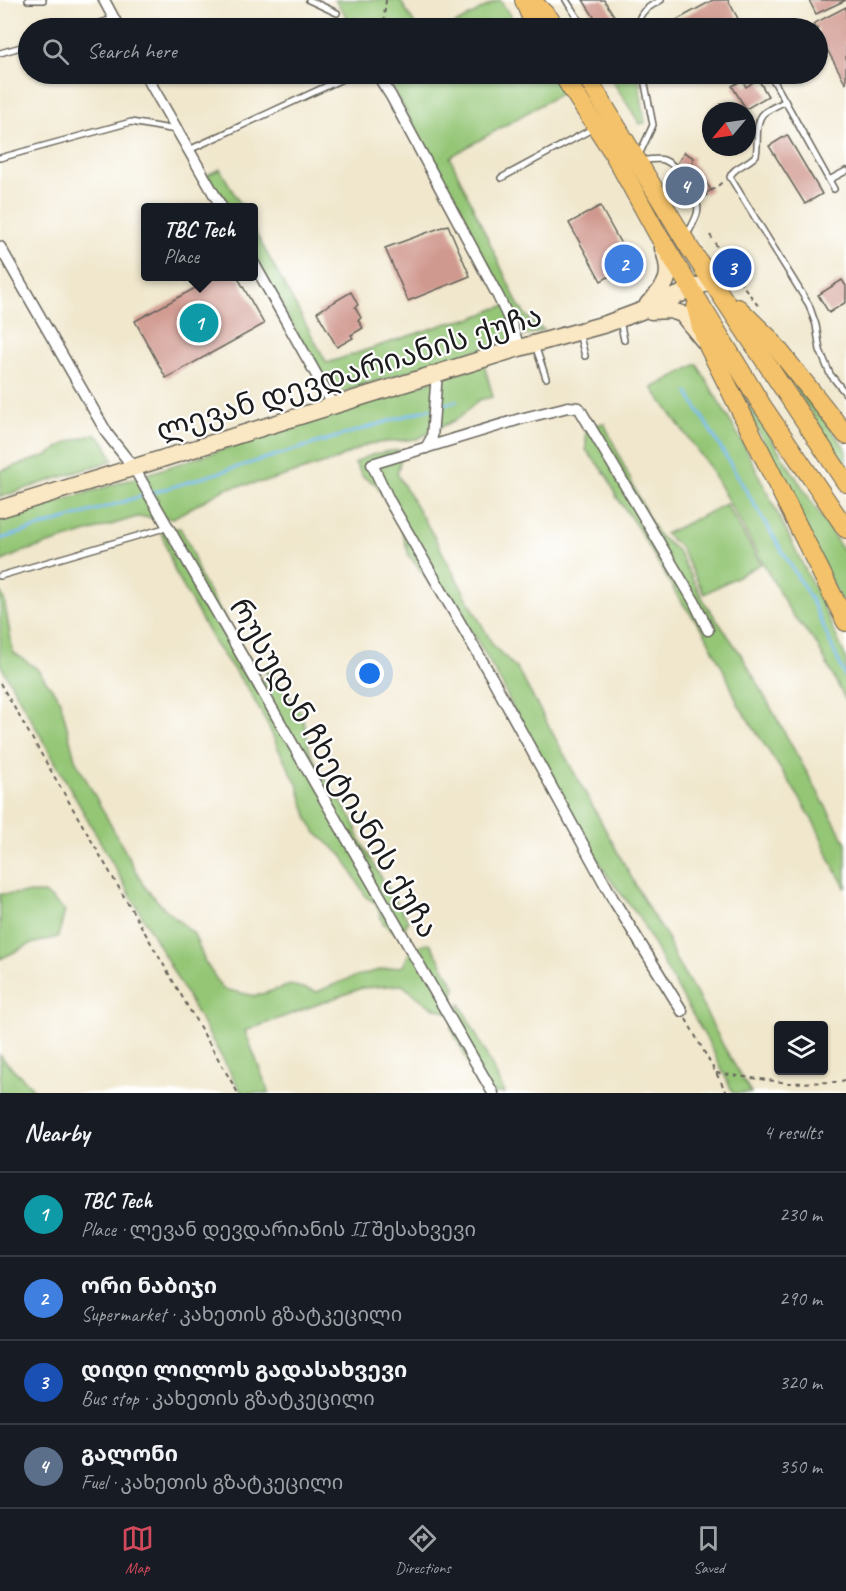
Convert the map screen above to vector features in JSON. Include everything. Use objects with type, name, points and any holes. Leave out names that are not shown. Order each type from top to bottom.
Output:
[{"type":"highway","points":[[524,0],[531,18]]},
{"type":"highway","points":[[531,0],[549,18]]},
{"type":"highway","points":[[568,84],[612,151],[657,233],[761,404],[846,529]]},
{"type":"highway","points":[[591,84],[711,281],[846,483]]},
{"type":"highway","points":[[711,281],[770,339],[846,435]]},
{"type":"highway","points":[[692,289],[700,327],[708,346],[846,622]]},
{"type":"main road","points":[[641,311],[661,292],[668,279],[667,260],[657,233]]},
{"type":"main road","name":"ლევან დევდარიანის ქუჩა","points":[[0,510],[527,345],[620,319],[711,281]]},
{"type":"main road","points":[[641,311],[670,310],[682,314],[708,346]]},
{"type":"street","points":[[104,0],[113,18]]},
{"type":"street","points":[[151,84],[220,203]]},
{"type":"street","points":[[383,84],[511,323],[527,345]]},
{"type":"street","name":"რუსუდან ჩხეტიანის ქუჩა","points":[[0,247],[108,435],[135,468],[493,1093]]},
{"type":"street","points":[[258,271],[334,406]]},
{"type":"street","points":[[426,448],[432,437],[437,373]]},
{"type":"street","points":[[682,1011],[613,899],[492,678],[389,500],[372,464],[530,417],[568,407],[579,408],[694,600],[708,630]]},
{"type":"lane","points":[[28,0],[43,0]]},
{"type":"lane","points":[[309,0],[337,13]]},
{"type":"lane","points":[[566,0],[578,18]]},
{"type":"lane","points":[[643,0],[647,8]]},
{"type":"lane","points":[[638,18],[647,8],[661,0]]},
{"type":"lane","points":[[0,53],[18,48]]},
{"type":"lane","points":[[189,150],[331,84]]},
{"type":"lane","points":[[646,84],[653,125],[637,161],[663,160],[685,179],[697,202],[698,212],[685,240]]},
{"type":"lane","points":[[776,84],[834,189]]},
{"type":"lane","points":[[785,101],[761,116],[754,159],[731,172],[730,177],[809,305],[816,325],[820,350],[830,374],[846,394]]},
{"type":"lane","points":[[0,158],[131,122],[177,130]]},
{"type":"lane","points":[[501,178],[596,127]]},
{"type":"lane","points":[[830,180],[846,171]]},
{"type":"lane","points":[[620,319],[624,339]]},
{"type":"lane","points":[[579,331],[585,356]]},
{"type":"lane","points":[[527,345],[546,378]]},
{"type":"lane","points":[[0,576],[168,527]]},
{"type":"path","points":[[384,18],[386,0]]},
{"type":"path","points":[[697,202],[730,177]]},
{"type":"path","points":[[0,683],[238,1093]]},
{"type":"path","points":[[682,1011],[727,1093]]},
{"type":"path","points":[[716,1073],[789,1083],[846,1080]]},
{"type":"green space","points":[[335,0],[400,0],[411,18],[348,18]]},
{"type":"green space","points":[[500,0],[512,18],[466,18]]},
{"type":"green space","points":[[390,84],[558,84],[563,92],[450,157],[518,304],[529,319],[544,330],[332,395],[258,265],[258,237],[327,363],[509,305]]},
{"type":"green space","points":[[614,84],[639,84],[645,123],[640,124]]},
{"type":"green space","points":[[220,169],[240,203],[223,203],[207,175]]},
{"type":"green space","points":[[778,361],[846,449],[846,467]]},
{"type":"green space","points":[[484,364],[493,397],[479,400],[459,418],[417,439],[368,444],[335,460],[268,481],[227,488],[173,518],[137,517],[22,552],[0,562],[0,519],[135,478]]},
{"type":"green space","points":[[697,364],[744,445],[846,658],[846,701],[816,643],[791,613],[708,465],[652,388]]},
{"type":"green space","points":[[735,383],[846,555],[846,612]]},
{"type":"green space","points":[[604,423],[659,536],[678,551],[705,603],[742,656],[846,843],[846,889],[830,860],[818,830],[799,797],[739,706],[703,630],[680,600],[616,496],[608,477],[586,450],[586,427]]},
{"type":"green space","points":[[95,434],[105,443],[113,460],[0,497],[0,471],[48,455],[68,442]]},
{"type":"green space","points":[[403,450],[397,474],[435,538],[493,645],[518,670],[651,913],[668,938],[674,957],[751,1093],[733,1093],[709,1043],[640,918],[609,878],[529,744],[503,686],[476,638],[409,556],[402,530],[385,499],[376,484],[363,477],[355,463],[378,453]]},
{"type":"green space","points":[[726,504],[761,564],[704,594],[680,547],[665,534]]},
{"type":"green space","points":[[180,528],[190,546],[201,579],[264,684],[267,669],[300,710],[310,752],[353,820],[360,840],[408,920],[402,937],[383,923],[376,903],[366,897],[342,855],[316,833],[308,819],[298,786],[268,725],[248,689],[215,644],[175,572],[160,529]]},
{"type":"green space","points":[[0,591],[4,599],[13,652],[36,668],[60,699],[75,759],[144,886],[162,906],[194,934],[205,962],[223,989],[255,996],[291,985],[317,992],[359,976],[403,966],[411,949],[430,943],[455,987],[448,1013],[430,1006],[402,985],[362,988],[245,1031],[269,1093],[242,1093],[0,664]]},
{"type":"green space","points":[[45,893],[65,911],[58,937],[31,944],[0,959],[0,894]]},
{"type":"green space","points":[[460,1004],[505,1093],[483,1093],[451,1028]]},
{"type":"green space","points":[[0,1055],[28,1083],[36,1093],[0,1093]]},
{"type":"building","points":[[583,0],[604,0],[616,18],[595,18]]},
{"type":"building","points":[[713,0],[728,0],[738,18],[680,18]]},
{"type":"building","points":[[809,0],[846,0],[816,14]]},
{"type":"building","points":[[846,7],[846,84],[828,51],[828,18],[825,18]]},
{"type":"building","points":[[744,84],[746,87],[750,84],[761,84],[768,96],[756,103],[742,102],[732,86]]},
{"type":"building","points":[[787,135],[822,194],[805,204],[769,146]]},
{"type":"building","points":[[684,152],[694,158],[692,162],[711,190],[705,194],[701,188],[684,199],[673,182],[689,171],[677,164]]},
{"type":"building","points":[[600,206],[632,264],[601,281],[569,223]]},
{"type":"building","points":[[448,225],[470,276],[408,301],[385,248]]},
{"type":"building","points":[[842,280],[846,286],[846,302],[829,313],[818,295]]},
{"type":"building","points":[[208,281],[240,281],[264,324],[166,378],[135,321]]},
{"type":"building","points":[[351,292],[358,305],[355,307],[361,318],[358,320],[363,328],[351,335],[353,338],[337,347],[317,312]]},
{"type":"waterway","points":[[688,393],[812,601],[846,678]]},
{"type":"waterway","points":[[438,406],[457,401]]},
{"type":"waterway","points":[[0,539],[432,408]]},
{"type":"place","name":"გალონი","points":[[685,186]]},
{"type":"place","name":"ორი ნაბიჯი","points":[[624,264]]},
{"type":"place","name":"დიდი ლილოს გადასახვევი","points":[[732,268]]},
{"type":"place","name":"TBC Tech","points":[[199,323]]}]
